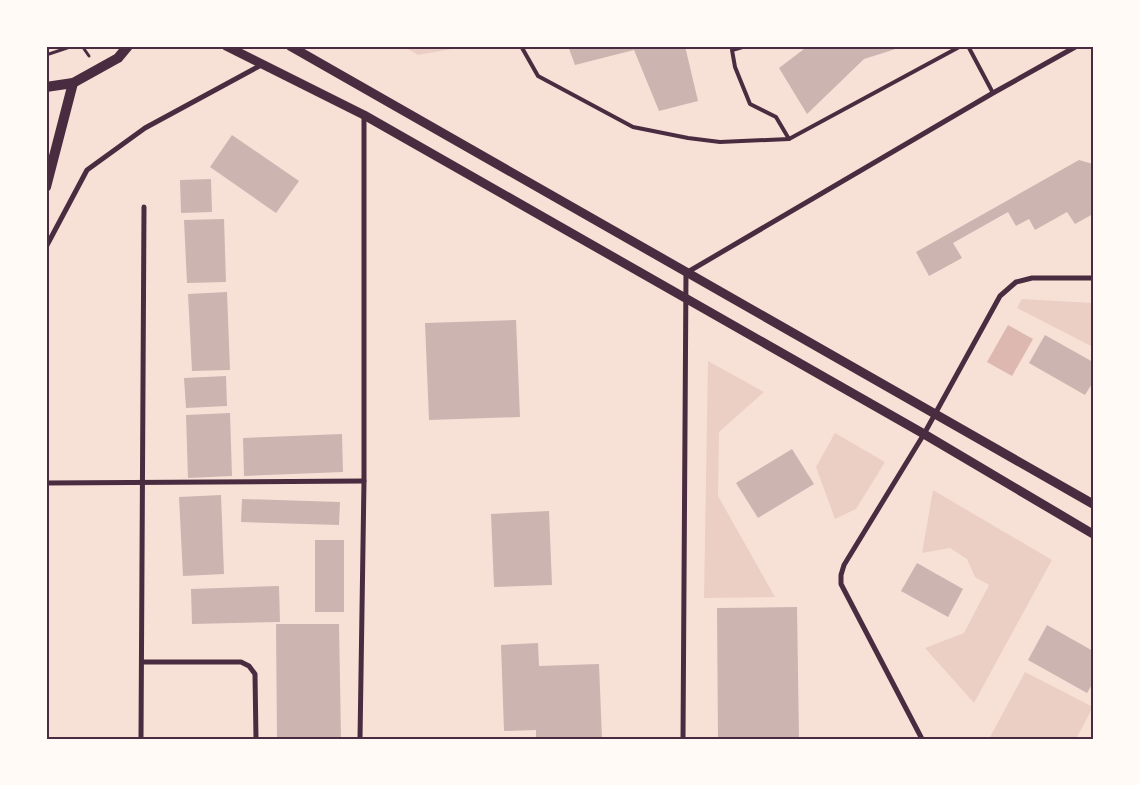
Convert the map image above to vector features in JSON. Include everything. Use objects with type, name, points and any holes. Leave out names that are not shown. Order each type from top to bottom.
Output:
[{"type":"main road","points":[[46,87],[73,83],[118,58],[128,46]]},
{"type":"main road","points":[[46,187],[73,83]]},
{"type":"street","points":[[226,46],[364,115],[924,434],[1093,534]]},
{"type":"street","points":[[290,46],[1093,504]]},
{"type":"street","points":[[686,273],[1076,46]]},
{"type":"street","points":[[46,247],[87,170],[145,128],[264,64]]},
{"type":"street","points":[[360,739],[364,481],[364,115]]},
{"type":"street","points":[[141,739],[144,207]]},
{"type":"street","points":[[683,739],[686,273]]},
{"type":"street","points":[[922,739],[841,584],[844,565],[924,434],[1000,296],[1016,282],[1032,278],[1093,278]]},
{"type":"street","points":[[46,483],[364,481]]},
{"type":"street","points":[[142,662],[241,662],[249,666],[255,674],[256,739]]},
{"type":"lane","points":[[521,46],[538,76],[633,127],[720,142],[789,139],[960,46]]},
{"type":"lane","points":[[746,46],[732,50],[735,67],[750,104],[776,117],[789,139]]},
{"type":"lane","points":[[968,46],[993,93]]},
{"type":"path","points":[[46,55],[73,46]]},
{"type":"shaded area","points":[[403,46],[469,46],[418,55]]},
{"type":"shaded area","points":[[1022,299],[1093,303],[1093,347],[1017,308]]},
{"type":"shaded area","points":[[1008,325],[1033,339],[1012,376],[987,362]]},
{"type":"shaded area","points":[[708,361],[764,392],[719,432],[718,496],[775,597],[704,598]]},
{"type":"shaded area","points":[[835,433],[885,462],[856,509],[835,519],[816,467]]},
{"type":"shaded area","points":[[933,490],[1052,560],[974,703],[925,648],[964,633],[989,585],[975,577],[967,559],[950,548],[922,553]]},
{"type":"shaded area","points":[[1025,672],[1093,707],[1076,739],[989,739]]},
{"type":"building","points":[[568,46],[685,46],[698,101],[659,111],[634,50],[575,65]]},
{"type":"building","points":[[808,46],[902,47],[864,59],[807,114],[779,68]]},
{"type":"building","points":[[232,135],[299,181],[276,213],[210,167]]},
{"type":"building","points":[[1079,160],[1093,164],[1093,214],[1075,224],[1067,212],[1035,230],[1029,219],[1016,226],[1008,212],[953,243],[962,258],[929,276],[916,252]]},
{"type":"building","points":[[211,179],[212,212],[181,213],[180,180]]},
{"type":"building","points":[[224,219],[226,282],[187,283],[184,220]]},
{"type":"building","points":[[227,292],[230,370],[192,371],[188,294]]},
{"type":"building","points":[[516,320],[520,417],[429,420],[425,323]]},
{"type":"building","points":[[1045,335],[1093,362],[1093,382],[1085,395],[1029,363]]},
{"type":"building","points":[[226,376],[227,406],[186,408],[184,378]]},
{"type":"building","points":[[230,413],[232,476],[188,478],[186,415]]},
{"type":"building","points":[[342,434],[343,472],[244,476],[243,438]]},
{"type":"building","points":[[792,449],[814,484],[758,518],[736,483]]},
{"type":"building","points":[[221,495],[224,574],[183,576],[179,497]]},
{"type":"building","points":[[242,499],[340,502],[339,525],[241,522]]},
{"type":"building","points":[[549,511],[552,585],[494,587],[491,514]]},
{"type":"building","points":[[315,540],[344,540],[344,612],[315,612]]},
{"type":"building","points":[[917,563],[963,589],[948,617],[901,591]]},
{"type":"building","points":[[279,586],[280,622],[192,624],[191,589]]},
{"type":"building","points":[[797,607],[799,739],[718,739],[717,608]]},
{"type":"building","points":[[276,624],[339,624],[341,739],[277,739]]},
{"type":"building","points":[[1047,625],[1093,651],[1093,683],[1087,693],[1028,660]]},
{"type":"building","points":[[538,643],[539,666],[599,664],[602,739],[536,739],[536,730],[504,731],[501,645]]}]
